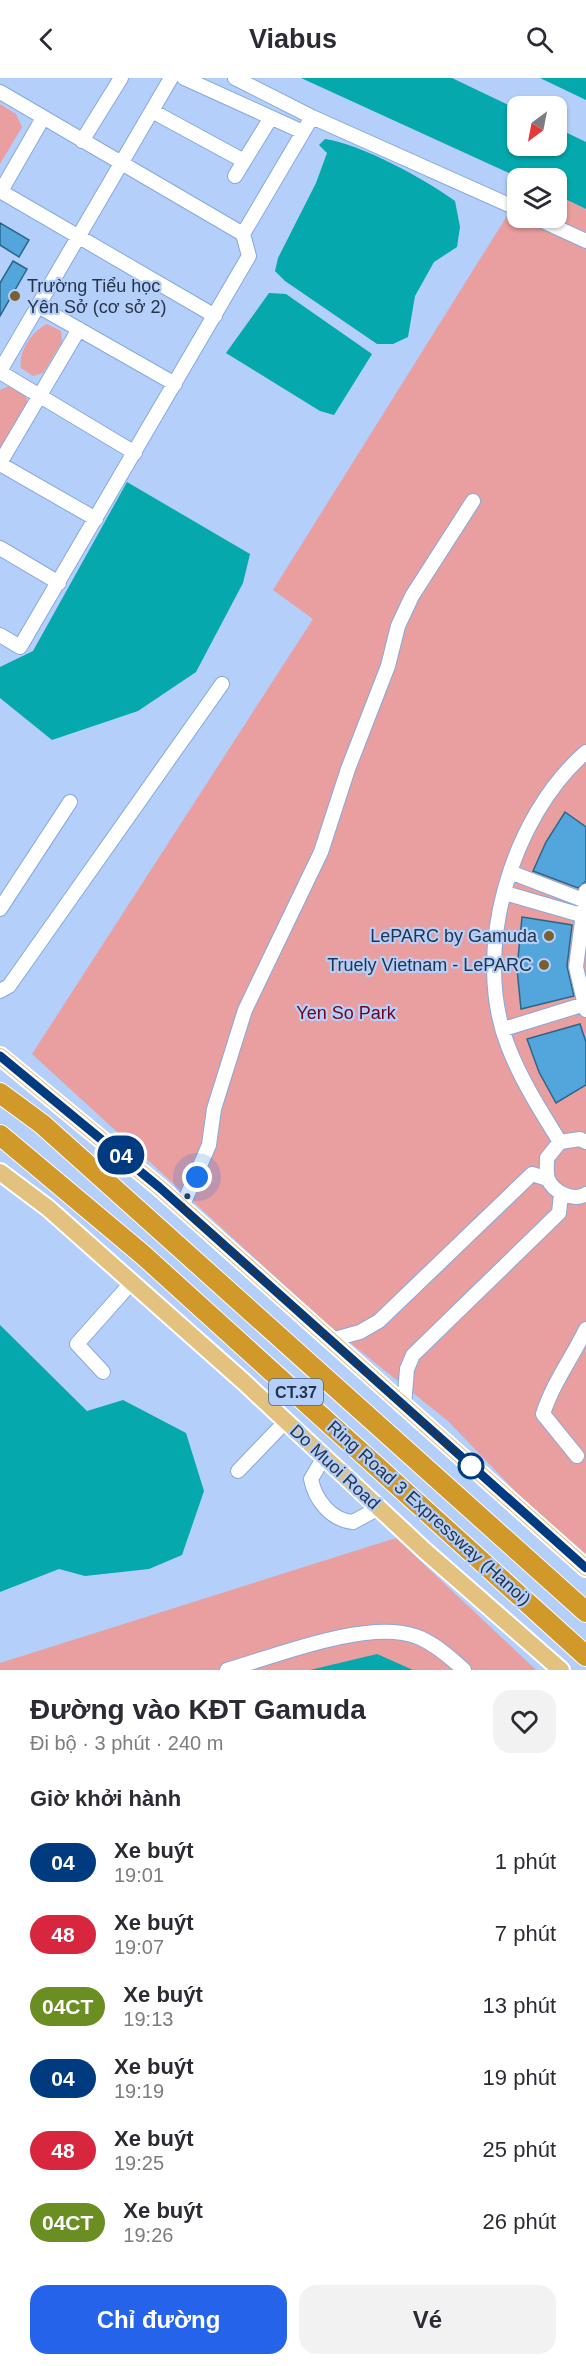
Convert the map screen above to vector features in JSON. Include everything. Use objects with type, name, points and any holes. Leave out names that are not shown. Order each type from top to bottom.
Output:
[{"type":"highway","name":"Ring Road 3 Expressway (Hanoi)","points":[[0,1093],[42,1124],[586,1612]]},
{"type":"highway","name":"Ring Road 3 Expressway (Hanoi)","points":[[0,1135],[142,1254],[586,1656]]},
{"type":"main road","points":[[0,1056],[182,1207],[586,1568]]},
{"type":"main road","name":"Do Muoi Road","points":[[0,1172],[48,1208],[132,1282],[379,1508],[561,1670]]},
{"type":"street","points":[[82,141],[121,78]]},
{"type":"street","points":[[135,453],[0,372],[171,78]]},
{"type":"street","points":[[184,78],[303,132]]},
{"type":"street","points":[[235,78],[312,117],[507,204]]},
{"type":"street","points":[[0,92],[243,234],[249,256],[176,384],[20,646],[0,635]]},
{"type":"street","points":[[152,111],[244,162]]},
{"type":"street","points":[[243,234],[312,117]]},
{"type":"street","points":[[43,118],[1,191],[215,316]]},
{"type":"street","points":[[235,176],[270,119]]},
{"type":"street","points":[[558,228],[586,241]]},
{"type":"street","points":[[38,306],[176,384]]},
{"type":"street","points":[[79,329],[0,464],[96,519]]},
{"type":"street","points":[[182,1207],[197,1177],[209,1144],[214,1109],[245,1010],[321,852],[345,778],[388,666],[398,626],[412,596],[473,501]]},
{"type":"street","points":[[0,548],[59,583]]},
{"type":"street","points":[[0,991],[9,986],[222,684]]},
{"type":"street","points":[[560,1142],[530,1092],[507,1044],[495,988],[497,922],[510,872],[538,808],[573,763],[586,752]]},
{"type":"street","points":[[0,909],[70,801]]},
{"type":"street","points":[[503,1025],[585,1004],[576,967],[585,895],[510,872]]},
{"type":"street","points":[[505,893],[582,915]]},
{"type":"street","points":[[548,1179],[547,1158],[560,1142],[580,1139],[586,1142]]},
{"type":"street","points":[[331,1340],[360,1332],[379,1321],[531,1174],[548,1179],[561,1194],[581,1197],[586,1194]]},
{"type":"street","points":[[404,1406],[406,1369],[413,1355],[559,1213],[561,1194]]},
{"type":"street","points":[[103,1372],[77,1344],[132,1282]]},
{"type":"street","points":[[577,1456],[543,1414],[551,1390],[573,1356],[586,1329]]},
{"type":"street","points":[[238,1471],[286,1421]]},
{"type":"street","points":[[324,1457],[311,1479],[320,1501],[334,1516],[353,1522],[379,1508]]},
{"type":"street","points":[[227,1670],[363,1632],[397,1632],[414,1636],[429,1643],[464,1670]]},
{"type":"green space","points":[[0,104],[16,114],[22,127],[0,164]]},
{"type":"green space","name":"Yen So Park","points":[[567,200],[586,209],[586,1554],[537,1514],[448,1421],[329,1326],[32,1054],[313,619],[273,590],[507,216],[507,228],[567,228]]},
{"type":"green space","points":[[47,324],[61,331],[62,342],[43,373],[33,376],[21,368],[22,355],[31,337]]},
{"type":"green space","points":[[9,386],[26,396],[28,406],[0,450],[0,390]]},
{"type":"green space","points":[[396,1538],[536,1670],[0,1670],[0,1663]]},
{"type":"shaded area","points":[[301,78],[452,78],[507,104],[507,156],[567,156],[567,133],[586,142],[586,209],[567,200],[567,168],[507,168],[507,172]]},
{"type":"shaded area","points":[[540,78],[586,78],[586,100]]},
{"type":"shaded area","points":[[325,139],[340,142],[374,155],[427,183],[455,201],[460,227],[457,247],[434,262],[415,296],[408,337],[393,344],[377,344],[285,281],[275,271],[278,258],[316,183],[327,153],[319,145]]},
{"type":"shaded area","points":[[269,293],[286,294],[372,354],[334,415],[320,411],[226,353]]},
{"type":"shaded area","points":[[127,482],[250,554],[243,583],[196,672],[138,711],[52,740],[0,698],[0,667],[33,651]]},
{"type":"shaded area","points":[[0,1325],[87,1411],[123,1400],[186,1433],[204,1491],[182,1555],[149,1569],[85,1576],[59,1569],[0,1592]]},
{"type":"shaded area","points":[[377,1654],[413,1670],[310,1670]]},
{"type":"building","points":[[0,223],[29,240],[19,257],[0,245]]},
{"type":"building","points":[[13,261],[27,269],[0,316],[0,283]]},
{"type":"building","points":[[565,812],[586,827],[586,881],[578,888],[533,871],[546,842]]},
{"type":"building","name":"Truely Vietnam - LePARC","points":[[522,917],[572,925],[567,966],[574,996],[521,1009],[517,969]]},
{"type":"building","points":[[580,1024],[586,1042],[586,1085],[556,1103],[539,1072],[527,1039]]},
{"type":"bus line","name":"04","points":[[0,1056],[159,1187],[586,1568]]},
{"type":"place","name":"Trường Tiểu học Yên Sở (cơ sở 2)","points":[[15,296]]},
{"type":"place","name":"LePARC by Gamuda","points":[[549,936]]},
{"type":"place","name":"Truely Vietnam - LePARC","points":[[544,965]]},
{"type":"route","points":[[197,1177],[187,1192],[182,1207],[473,1468],[471,1466]]}]
